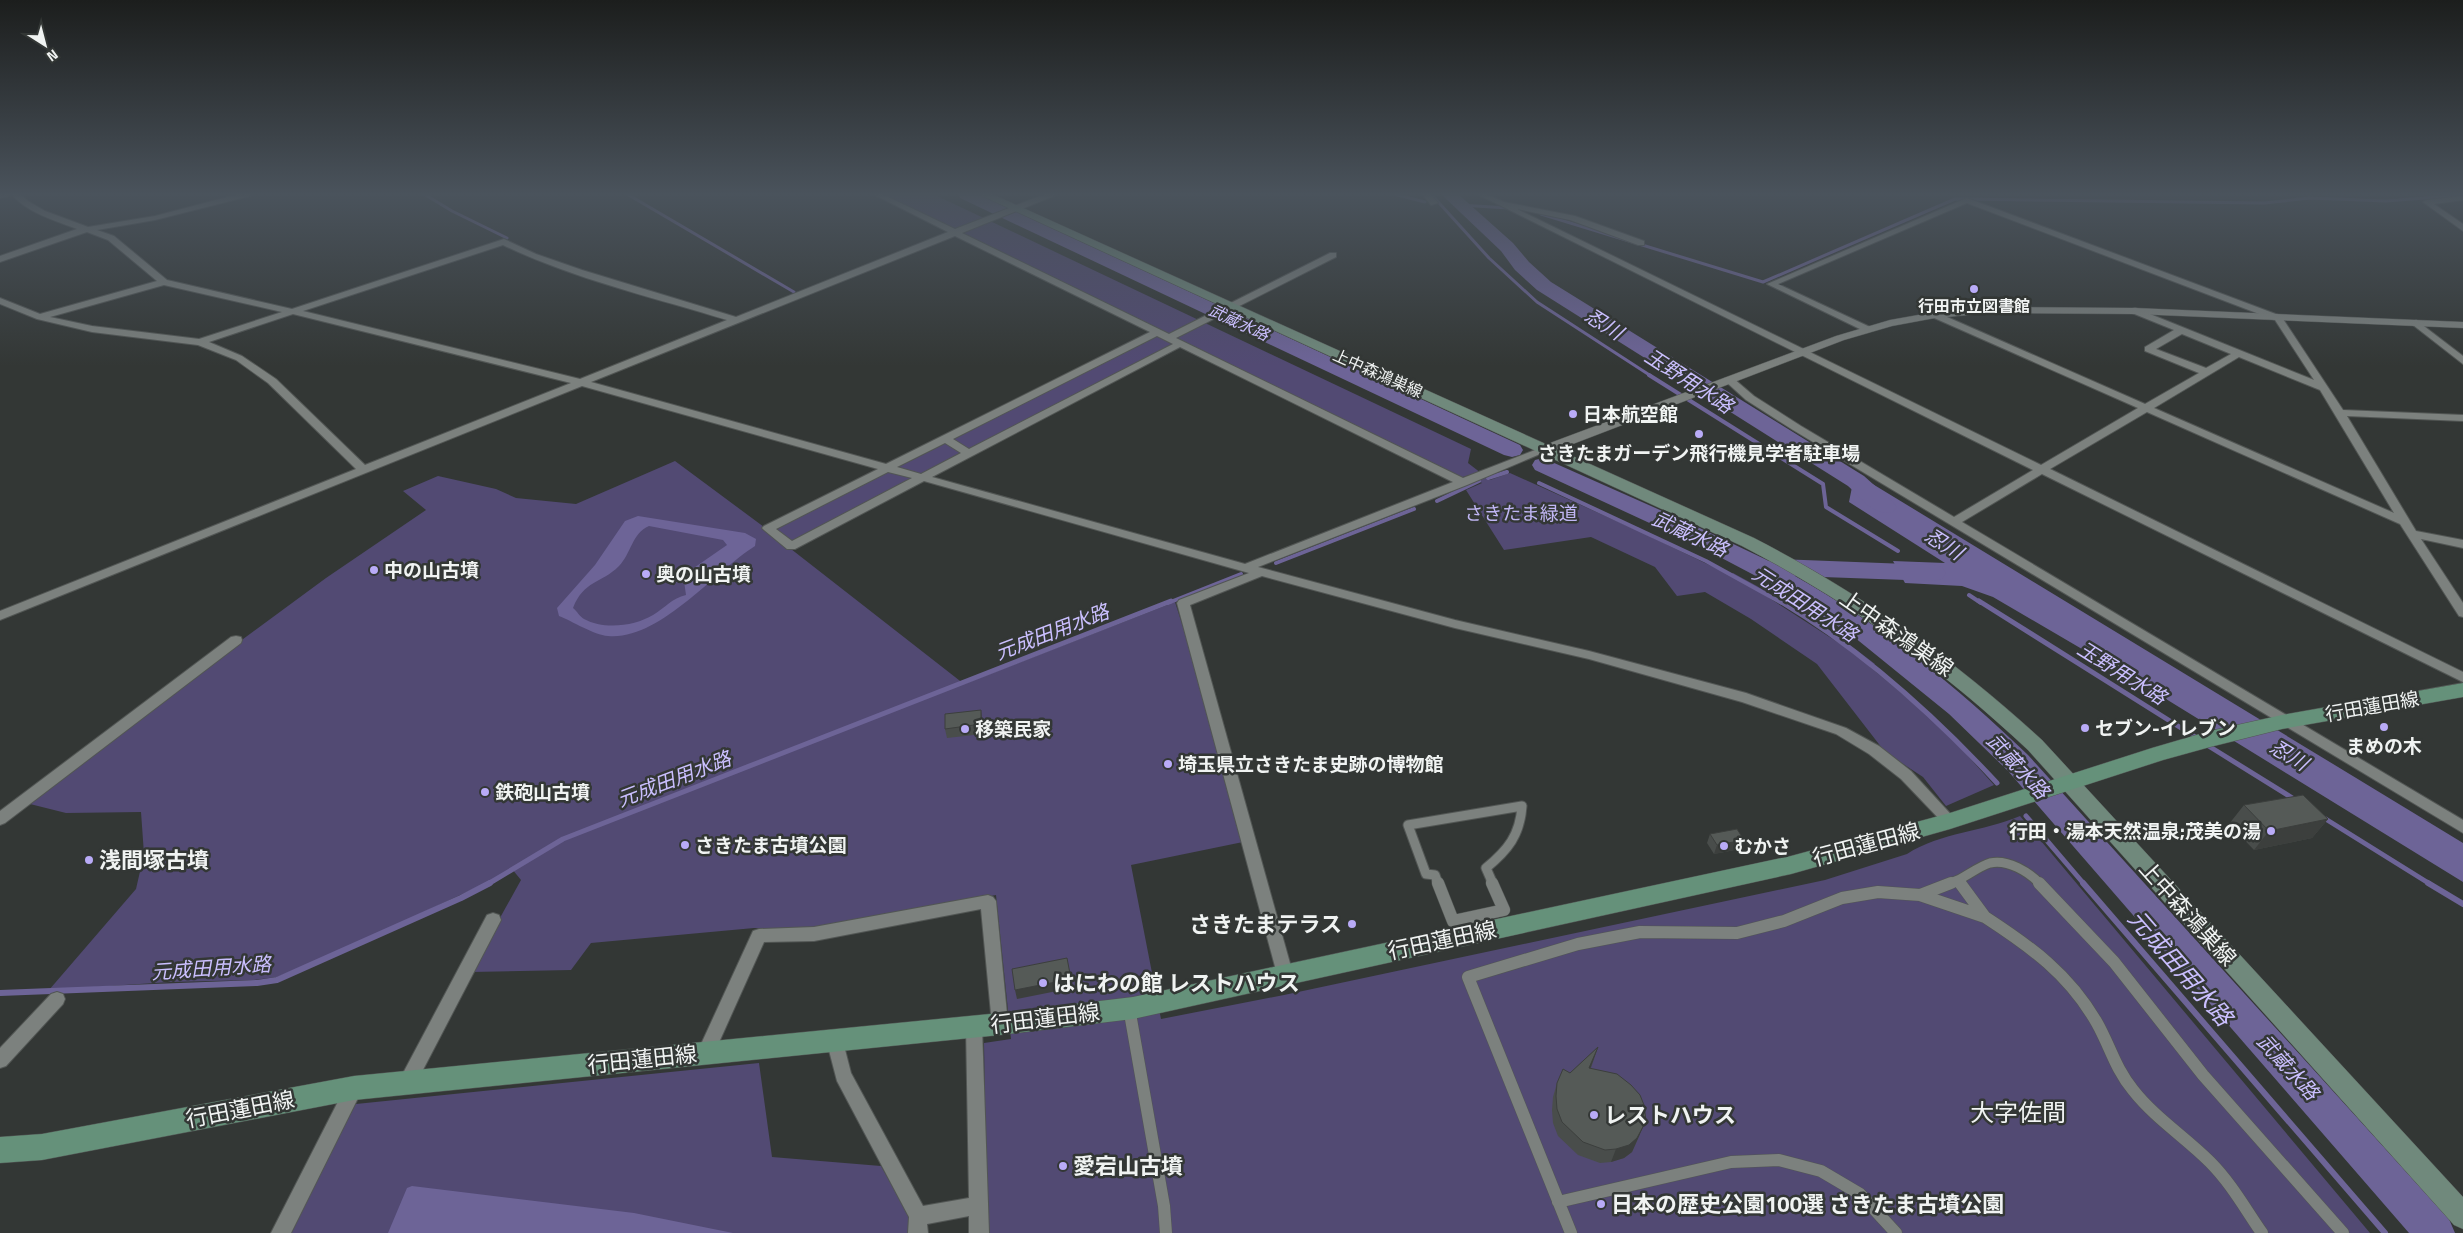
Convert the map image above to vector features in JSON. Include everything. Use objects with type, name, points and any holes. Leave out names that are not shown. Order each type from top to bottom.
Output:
[{"type":"main road","name":"上中森鴻巣線","points":[[1104,252],[1771,554],[1820,580],[1900,632],[1960,677],[2007,718],[2062,783],[2463,1216]]},
{"type":"main road","name":"行田蓮田線","points":[[2,1153],[354,1088],[836,1039],[974,1027],[1133,1008],[1791,865],[1950,821],[2062,783],[2206,740],[2285,722],[2463,690]]},
{"type":"street","points":[[0,259],[22,252]]},
{"type":"street","points":[[127,252],[164,282],[580,382],[1246,568],[1446,622],[1589,656],[1736,696],[1840,731],[1893,764],[1950,821]]},
{"type":"street","points":[[200,342],[475,252]]},
{"type":"street","points":[[524,252],[579,272],[736,320]]},
{"type":"street","points":[[0,616],[906,252]]},
{"type":"street","points":[[994,252],[1463,483]]},
{"type":"street","points":[[1597,252],[2463,677]]},
{"type":"street","points":[[1847,252],[1771,284],[1867,329]]},
{"type":"street","points":[[2103,252],[2278,318],[2340,413],[2412,534],[2463,613]]},
{"type":"street","points":[[1169,338],[1333,255]]},
{"type":"street","points":[[40,317],[164,282]]},
{"type":"street","points":[[0,301],[40,317],[92,329],[200,342],[239,358],[272,381],[363,470]]},
{"type":"street","points":[[1246,568],[1541,451],[1800,352],[1890,323],[1935,315],[2031,310],[2135,311],[2463,325]]},
{"type":"street","points":[[2135,311],[2324,388]]},
{"type":"street","points":[[1935,315],[2405,522]]},
{"type":"street","points":[[2416,323],[2463,361]]},
{"type":"street","points":[[2182,330],[2148,349],[2206,372]]},
{"type":"street","points":[[1157,332],[768,528],[792,546],[1181,343]]},
{"type":"street","points":[[1953,522],[2239,353]]},
{"type":"street","points":[[1088,367],[1112,379]]},
{"type":"street","points":[[1726,381],[1797,428],[2463,827]]},
{"type":"street","points":[[2340,413],[2463,418]]},
{"type":"street","points":[[945,438],[970,454]]},
{"type":"street","points":[[2412,534],[2463,544]]},
{"type":"street","points":[[1262,572],[1183,603],[1285,974]]},
{"type":"street","points":[[0,819],[236,640]]},
{"type":"street","points":[[1522,806],[1521,822],[1514,842],[1486,868],[1504,910],[1453,921],[1434,874],[1426,874],[1408,825],[1522,806]]},
{"type":"street","points":[[1920,895],[1958,880],[1984,865],[1999,862],[2022,869],[2034,877],[2114,962],[2203,1075],[2343,1233]]},
{"type":"street","points":[[1958,880],[1984,917]]},
{"type":"street","points":[[1571,1233],[1468,977],[1578,944],[1640,932],[1737,933],[1784,921],[1842,898],[1878,892],[1920,895],[1984,917],[2031,947],[2060,972],[2097,1023],[2112,1060],[2131,1088],[2149,1109],[2216,1169],[2252,1216],[2262,1233]]},
{"type":"street","points":[[706,1053],[759,936],[814,934],[988,901],[1000,1024]]},
{"type":"street","points":[[406,1083],[493,920]]},
{"type":"street","points":[[0,1060],[57,999]]},
{"type":"street","points":[[1131,1020],[1164,1206],[1166,1233]]},
{"type":"street","points":[[974,1027],[979,1233]]},
{"type":"street","points":[[836,1039],[843,1076],[918,1224],[979,1205]]},
{"type":"street","points":[[281,1233],[354,1088]]},
{"type":"street","points":[[1558,1202],[1731,1162],[1779,1160],[1821,1172],[1860,1194],[1896,1233]]},
{"type":"green space","name":"さきたま古墳公園","points":[[998,252],[1054,252],[1471,449],[1468,463],[1490,480],[1510,473],[1634,529],[1637,527],[1655,536],[1653,538],[1730,575],[1733,573],[1766,591],[1763,594],[1845,647],[1850,645],[1875,664],[1870,667],[1941,726],[1994,785],[1946,806],[1923,777],[1885,752],[1817,664],[1751,619],[1705,592],[1677,596],[1655,567],[1591,537],[1504,550],[1466,490],[1482,483],[1469,475],[1460,478],[1187,344],[791,549],[964,684],[1175,602],[1207,702],[1243,842],[1131,865],[1161,1019],[1284,995],[1825,880],[1907,854],[1934,841],[1992,826],[2020,816],[2370,1233],[987,1233],[984,1043],[1011,1039],[996,895],[810,931],[754,928],[591,943],[571,970],[470,972],[521,880],[512,869],[345,949],[277,977],[254,980],[170,982],[49,990],[136,889],[144,854],[141,812],[66,813],[26,803],[144,712],[326,578],[426,510],[403,491],[438,476],[496,489],[516,498],[576,504],[675,461],[764,527],[1156,330]]},
{"type":"green space","points":[[759,1063],[772,1157],[881,1166],[913,1223],[913,1233],[288,1233],[343,1120],[356,1104]]},
{"type":"water","points":[[1866,480],[2463,843],[2463,882],[2140,683],[1993,597],[1962,586],[1905,583],[1893,561],[1945,563],[1849,502],[1852,487]]},
{"type":"water","points":[[638,516],[745,533],[756,539],[755,546],[739,557],[686,602],[647,628],[627,635],[602,635],[559,616],[557,608],[595,565],[625,521]],"holes":[[[649,526],[723,540],[727,545],[675,581],[675,583],[684,581],[686,595],[677,598],[646,619],[629,624],[601,625],[584,619],[573,608],[582,592],[619,566],[635,539],[643,529]]]},
{"type":"water","points":[[412,1186],[634,1213],[733,1233],[388,1233],[407,1188]]},
{"type":"building","points":[[981,710],[981,724],[945,729],[945,714]]},
{"type":"building","points":[[2303,795],[2328,819],[2269,831],[2244,805]]},
{"type":"building","points":[[1737,829],[1744,840],[1717,845],[1710,834]]},
{"type":"building","points":[[1067,958],[1071,979],[1015,990],[1012,969]]},
{"type":"building","name":"レストハウス","points":[[1598,1047],[1589,1068],[1617,1074],[1640,1095],[1644,1105],[1646,1121],[1637,1138],[1629,1145],[1616,1149],[1605,1150],[1583,1142],[1562,1122],[1557,1109],[1557,1083],[1563,1069],[1570,1073]]},
{"type":"waterway","points":[[725,252],[794,292]]},
{"type":"waterway","name":"武蔵水路","points":[[1089,252],[1512,450]]},
{"type":"waterway","name":"玉野用水路","points":[[1483,252],[1537,302],[1651,376]]},
{"type":"waterway","name":"忍川","points":[[1511,252],[1522,266],[1544,286],[1856,481],[1885,507]]},
{"type":"waterway","points":[[1664,252],[1763,282],[1833,252]]},
{"type":"waterway","name":"玉野用水路","points":[[1649,375],[1823,484],[1826,507],[1898,551]]},
{"type":"waterway","name":"武蔵水路","points":[[1543,465],[1706,539],[1795,586],[1830,608],[1896,655],[1959,707],[2018,763],[2435,1233]]},
{"type":"waterway","name":"元成田用水路","points":[[1488,478],[1507,472]]},
{"type":"waterway","name":"元成田用水路","points":[[1437,501],[1479,481]]},
{"type":"waterway","name":"元成田用水路","points":[[1539,483],[1706,561],[1782,603]]},
{"type":"waterway","name":"元成田用水路","points":[[1276,563],[1414,509]]},
{"type":"waterway","points":[[1775,567],[1933,573]]},
{"type":"waterway","name":"元成田用水路","points":[[1168,603],[1241,574]]},
{"type":"waterway","name":"玉野用水路","points":[[1969,595],[1981,603]]},
{"type":"waterway","name":"元成田用水路","points":[[488,884],[563,839],[1171,601]]},
{"type":"waterway","name":"元成田用水路","points":[[1780,601],[1839,640],[1895,684],[1947,732],[1997,783]]},
{"type":"waterway","name":"玉野用水路","points":[[1979,601],[2197,738]]},
{"type":"waterway","name":"玉野用水路","points":[[2207,745],[2294,799]]},
{"type":"waterway","name":"元成田用水路","points":[[2026,816],[2084,884]]},
{"type":"waterway","name":"玉野用水路","points":[[2324,818],[2430,884]]},
{"type":"waterway","name":"元成田用水路","points":[[0,993],[257,983],[277,980],[461,898],[490,883]]},
{"type":"waterway","name":"元成田用水路","points":[[2083,883],[2385,1233]]},
{"type":"waterway","name":"玉野用水路","points":[[2428,883],[2463,904]]},
{"type":"place","name":"行田市立図書館","points":[[1974,289]]},
{"type":"place","name":"日本航空館","points":[[1573,414]]},
{"type":"place","name":"さきたまガーデン飛行機見学者駐車場","points":[[1699,434]]},
{"type":"place","name":"中の山古墳","points":[[374,570]]},
{"type":"place","name":"奥の山古墳","points":[[646,574]]},
{"type":"place","name":"まめの木","points":[[2384,727]]},
{"type":"place","name":"セブン-イレブン","points":[[2085,728]]},
{"type":"place","name":"移築民家","points":[[965,729]]},
{"type":"place","name":"埼玉県立さきたま史跡の博物館","points":[[1168,764]]},
{"type":"place","name":"鉄砲山古墳","points":[[485,792]]},
{"type":"place","name":"行田・湯本天然温泉;茂美の湯","points":[[2271,831]]},
{"type":"place","name":"さきたま古墳公園","points":[[685,845]]},
{"type":"place","name":"むかさ","points":[[1724,846]]},
{"type":"place","name":"浅間塚古墳","points":[[89,860]]},
{"type":"place","name":"さきたまテラス","points":[[1352,924]]},
{"type":"place","name":"はにわの館 レストハウス","points":[[1043,983]]},
{"type":"place","name":"レストハウス","points":[[1594,1115]]},
{"type":"place","name":"愛宕山古墳","points":[[1063,1166]]},
{"type":"place","name":"日本の歴史公園100選 さきたま古墳公園","points":[[1601,1204]]},
{"type":"district","name":"大字佐間","points":[[2018,1113]]},
{"type":"park label","name":"さきたま緑道","points":[[1521,513]]}]
